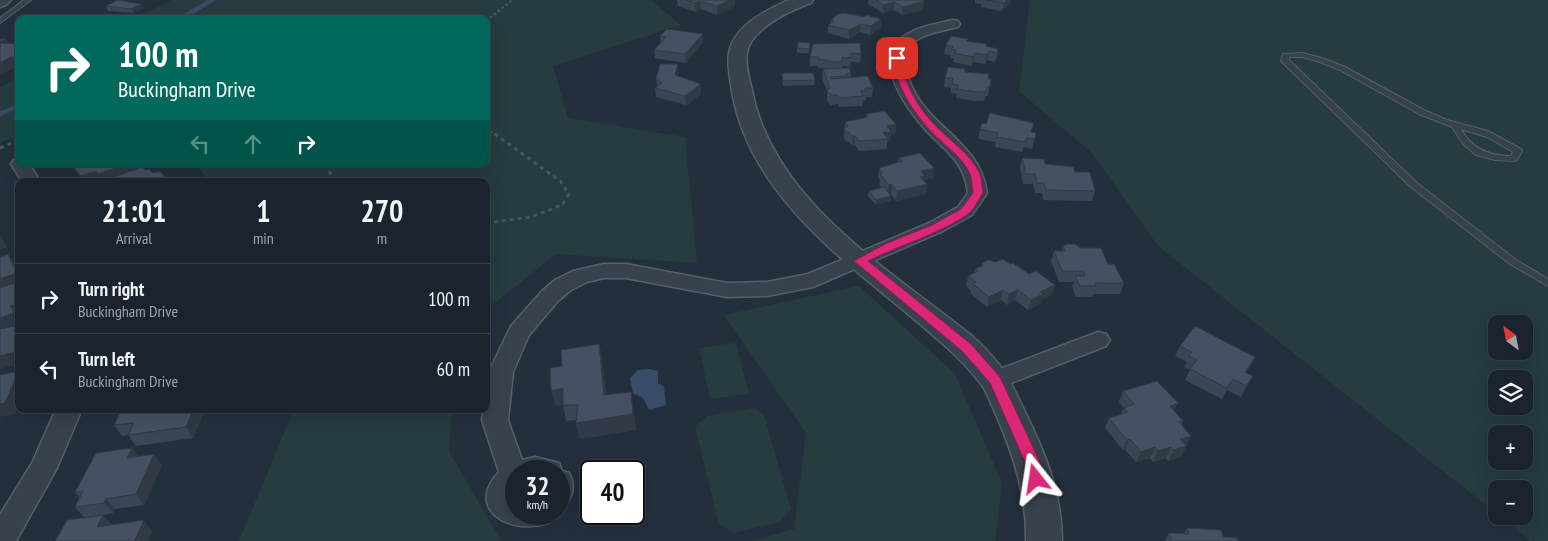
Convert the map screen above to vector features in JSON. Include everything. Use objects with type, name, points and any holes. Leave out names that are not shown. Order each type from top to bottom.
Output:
[{"type":"street","points":[[805,0],[762,20],[746,35],[738,51],[740,87],[751,126],[769,163],[791,193],[820,224],[860,261],[966,347],[996,380],[1032,462],[1045,528],[1044,541]]},
{"type":"street","points":[[511,460],[495,420],[501,372],[519,332],[550,296],[563,285],[581,276],[604,271],[626,271],[727,290],[767,289],[813,280],[936,227],[965,211],[978,193],[976,175],[964,158],[929,124],[908,94],[899,74],[897,58],[901,46],[915,35],[953,24]]},
{"type":"street","points":[[22,167],[29,178]]},
{"type":"street","points":[[996,380],[1098,340]]},
{"type":"street","points":[[0,541],[43,468],[67,413]]},
{"type":"street","points":[[505,486],[501,493],[501,502],[505,508]]},
{"type":"lane","points":[[0,20],[28,0]]},
{"type":"lane","points":[[1456,126],[1466,144],[1479,153],[1497,159],[1514,158],[1518,150],[1481,131],[1439,120],[1407,105],[1337,66],[1298,53],[1285,55],[1285,61],[1414,186],[1513,262],[1548,283]]},
{"type":"path","points":[[490,18],[512,0]]},
{"type":"path","points":[[490,131],[560,182],[570,194],[562,205],[531,217],[490,222]]},
{"type":"path","points":[[0,148],[15,142]]},
{"type":"green space","points":[[172,0],[651,0],[681,25],[553,66],[568,118],[685,137],[697,263],[556,254],[490,307],[490,178],[206,178],[199,167],[490,167],[490,15],[143,15]]},
{"type":"green space","points":[[1030,0],[1548,0],[1548,541],[1530,541],[1511,525],[1533,525],[1533,480],[1488,480],[1488,507],[1158,246],[1092,153],[1019,91]]},
{"type":"green space","points":[[15,79],[15,137],[0,143],[0,87]]},
{"type":"green space","points":[[859,286],[955,374],[1002,483],[995,541],[751,541],[794,529],[806,433],[724,315]]},
{"type":"green space","points":[[736,343],[749,394],[710,399],[699,348]]},
{"type":"green space","points":[[755,408],[764,415],[791,509],[780,522],[734,533],[719,524],[695,427],[707,416]]},
{"type":"green space","points":[[292,413],[452,413],[449,451],[501,541],[239,541]]},
{"type":"water","points":[[649,369],[658,371],[658,383],[664,387],[666,405],[649,410],[643,398],[633,393],[630,378],[638,370]]},
{"type":"building","points":[[118,0],[141,4],[131,9],[106,6]]},
{"type":"building","points":[[685,0],[730,0],[717,6],[700,1],[695,3]]},
{"type":"building","points":[[876,0],[924,1],[903,7],[894,2],[883,5]]},
{"type":"building","points":[[986,0],[1007,0],[1004,3]]},
{"type":"building","points":[[845,13],[881,19],[871,26],[861,24],[849,30],[828,25],[834,21],[831,20],[838,14]]},
{"type":"building","points":[[667,29],[703,34],[685,54],[654,50],[666,37],[660,36]]},
{"type":"building","points":[[951,36],[968,39],[966,41],[987,44],[986,46],[998,49],[997,53],[989,51],[987,55],[975,53],[973,57],[954,53],[956,50],[951,49],[953,47],[946,45]]},
{"type":"building","points":[[798,42],[810,43],[809,49],[797,48]]},
{"type":"building","points":[[860,43],[861,54],[851,53],[851,58],[842,57],[842,62],[810,57],[813,44]]},
{"type":"building","points":[[0,44],[15,44],[15,57],[0,63]]},
{"type":"building","points":[[660,64],[678,64],[675,75],[701,84],[685,96],[655,88],[662,83],[656,78]]},
{"type":"building","points":[[948,67],[965,69],[965,72],[989,74],[988,79],[991,79],[990,87],[987,87],[986,92],[957,89],[958,85],[952,84],[953,78],[945,78]]},
{"type":"building","points":[[849,68],[851,73],[846,74],[846,76],[831,77],[831,79],[868,76],[873,88],[865,88],[866,91],[861,91],[863,96],[839,98],[838,95],[828,93],[827,90],[830,88],[823,69]]},
{"type":"building","points":[[782,73],[813,73],[815,80],[783,81]]},
{"type":"building","points":[[884,111],[896,124],[887,126],[891,132],[883,133],[888,139],[859,141],[855,136],[846,132],[844,128],[848,126],[845,122],[868,117],[866,114]]},
{"type":"building","points":[[990,113],[1034,123],[1031,132],[1036,133],[1035,139],[1026,138],[1025,142],[997,137],[998,133],[980,129],[982,123],[986,124]]},
{"type":"building","points":[[920,153],[934,168],[921,171],[925,176],[920,177],[927,184],[897,191],[880,174],[883,173],[879,168],[902,161],[899,158]]},
{"type":"building","points":[[1022,158],[1044,159],[1045,164],[1074,167],[1075,172],[1090,172],[1095,191],[1046,190],[1044,183],[1037,183],[1035,174],[1026,174]]},
{"type":"building","points":[[74,167],[118,167],[98,174],[96,171],[81,176]]},
{"type":"building","points":[[142,167],[145,170],[149,169],[153,173],[160,171],[165,177],[162,178],[111,178]]},
{"type":"building","points":[[884,187],[891,196],[876,200],[869,191]]},
{"type":"building","points":[[1075,244],[1080,248],[1101,248],[1108,264],[1114,264],[1124,283],[1094,283],[1096,286],[1080,286],[1075,276],[1085,276],[1083,271],[1062,271],[1054,251],[1065,251],[1063,246]]},
{"type":"building","points":[[8,254],[15,269],[15,274],[0,279],[0,257]]},
{"type":"building","points":[[1003,259],[1010,264],[1013,263],[1029,274],[1036,271],[1055,285],[1040,292],[1043,294],[1031,300],[1018,290],[1009,294],[1003,290],[989,297],[973,284],[976,282],[968,276],[978,271],[975,269],[982,266],[982,263],[989,260],[995,262]]},
{"type":"building","points":[[15,282],[15,304],[11,306],[14,313],[0,318],[0,288]]},
{"type":"building","points":[[15,326],[15,352],[0,356],[0,329]]},
{"type":"building","points":[[1195,326],[1255,357],[1245,372],[1253,376],[1246,386],[1233,379],[1227,388],[1190,369],[1197,360],[1189,356],[1192,352],[1180,346]]},
{"type":"building","points":[[599,344],[604,395],[631,392],[633,414],[576,423],[578,405],[563,405],[563,388],[551,391],[550,368],[562,366],[561,350]]},
{"type":"building","points":[[15,372],[15,380],[5,403],[0,404],[0,375]]},
{"type":"building","points":[[1157,381],[1178,403],[1170,406],[1183,421],[1179,422],[1191,436],[1180,439],[1186,446],[1173,450],[1171,447],[1158,451],[1155,447],[1141,452],[1130,439],[1127,440],[1109,418],[1128,412],[1124,408],[1134,404],[1123,391]]},
{"type":"building","points":[[120,413],[192,413],[186,427],[128,435],[134,423],[114,425]]},
{"type":"building","points":[[132,448],[127,458],[154,454],[136,494],[106,499],[104,503],[75,507],[83,491],[75,492],[96,453]]},
{"type":"building","points":[[103,515],[97,527],[144,520],[135,540],[142,539],[141,541],[55,541],[67,520]]},
{"type":"building","points":[[1187,528],[1221,530],[1223,537],[1237,538],[1239,541],[1172,541],[1169,533],[1189,534]]},
{"type":"waterway","points":[[187,15],[212,0]]},
{"type":"waterway","points":[[0,114],[15,108]]},
{"type":"route","points":[[897,58],[899,74],[908,94],[929,124],[964,158],[976,175],[978,193],[965,211],[936,227],[889,246],[860,261],[966,347],[996,380],[1032,462],[1036,479]]}]
